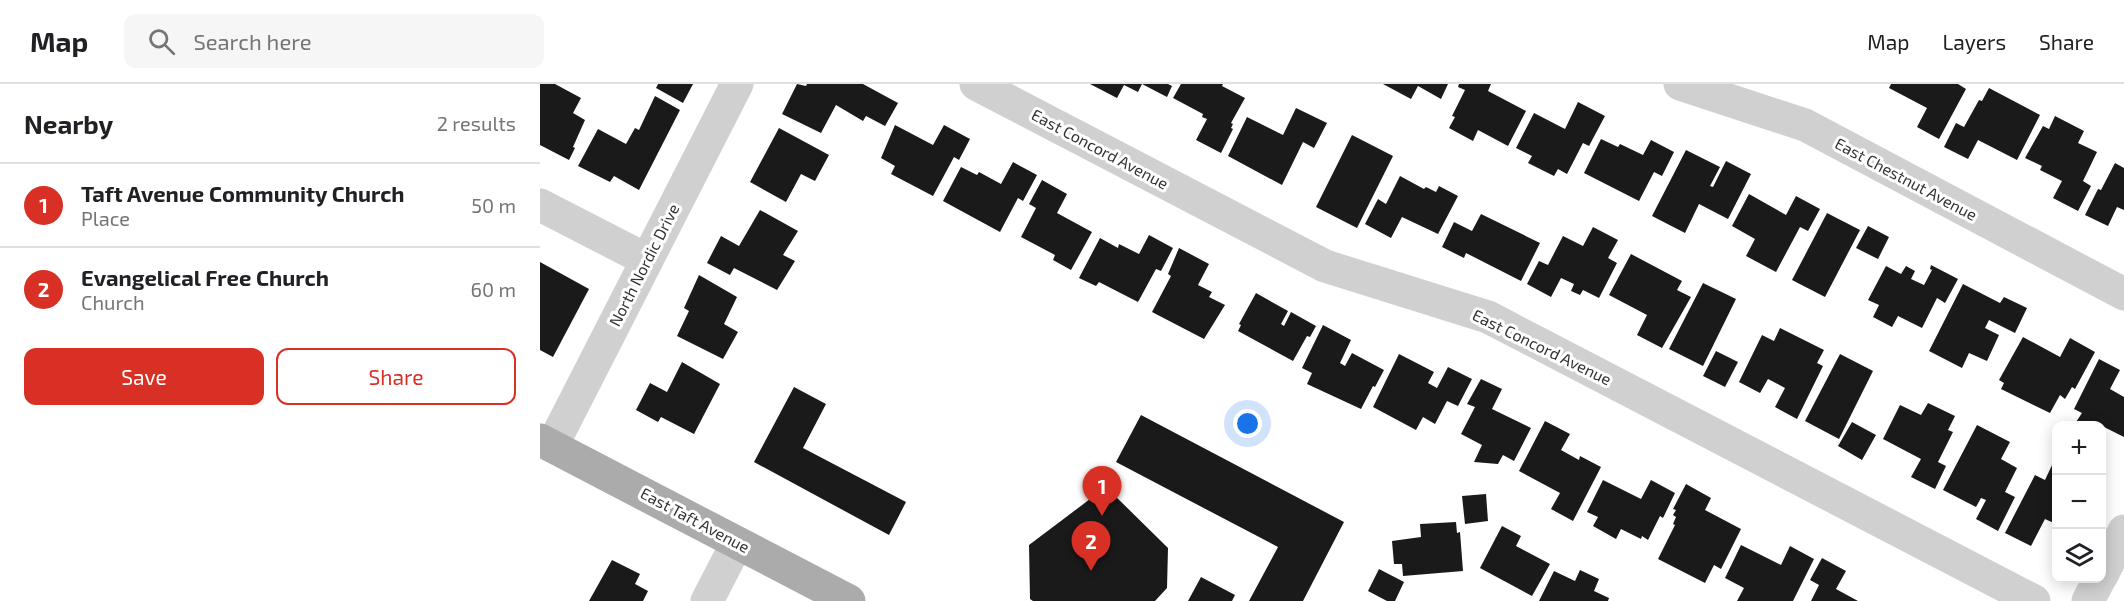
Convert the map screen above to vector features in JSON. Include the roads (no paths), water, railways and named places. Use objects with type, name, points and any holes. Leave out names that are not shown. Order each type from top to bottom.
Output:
[{"type":"main road","name":"East Taft Avenue","points":[[546,443],[849,601]]},
{"type":"street","name":"North Nordic Drive","points":[[546,443],[647,260],[737,84]]},
{"type":"street","name":"East Concord Avenue","points":[[976,84],[1325,266],[1488,317],[2034,601]]},
{"type":"street","name":"East Chestnut Avenue","points":[[1680,84],[1805,125],[2124,294]]},
{"type":"street","points":[[540,205],[647,260]]},
{"type":"street","points":[[2106,567],[2124,531]]},
{"type":"street","points":[[707,601],[737,543]]},
{"type":"street","points":[[2088,601],[2098,583]]},
{"type":"place","name":"Taft Avenue Community Church","points":[[1102,516]]},
{"type":"place","name":"Evangelical Free Church","points":[[1091,571]]}]
